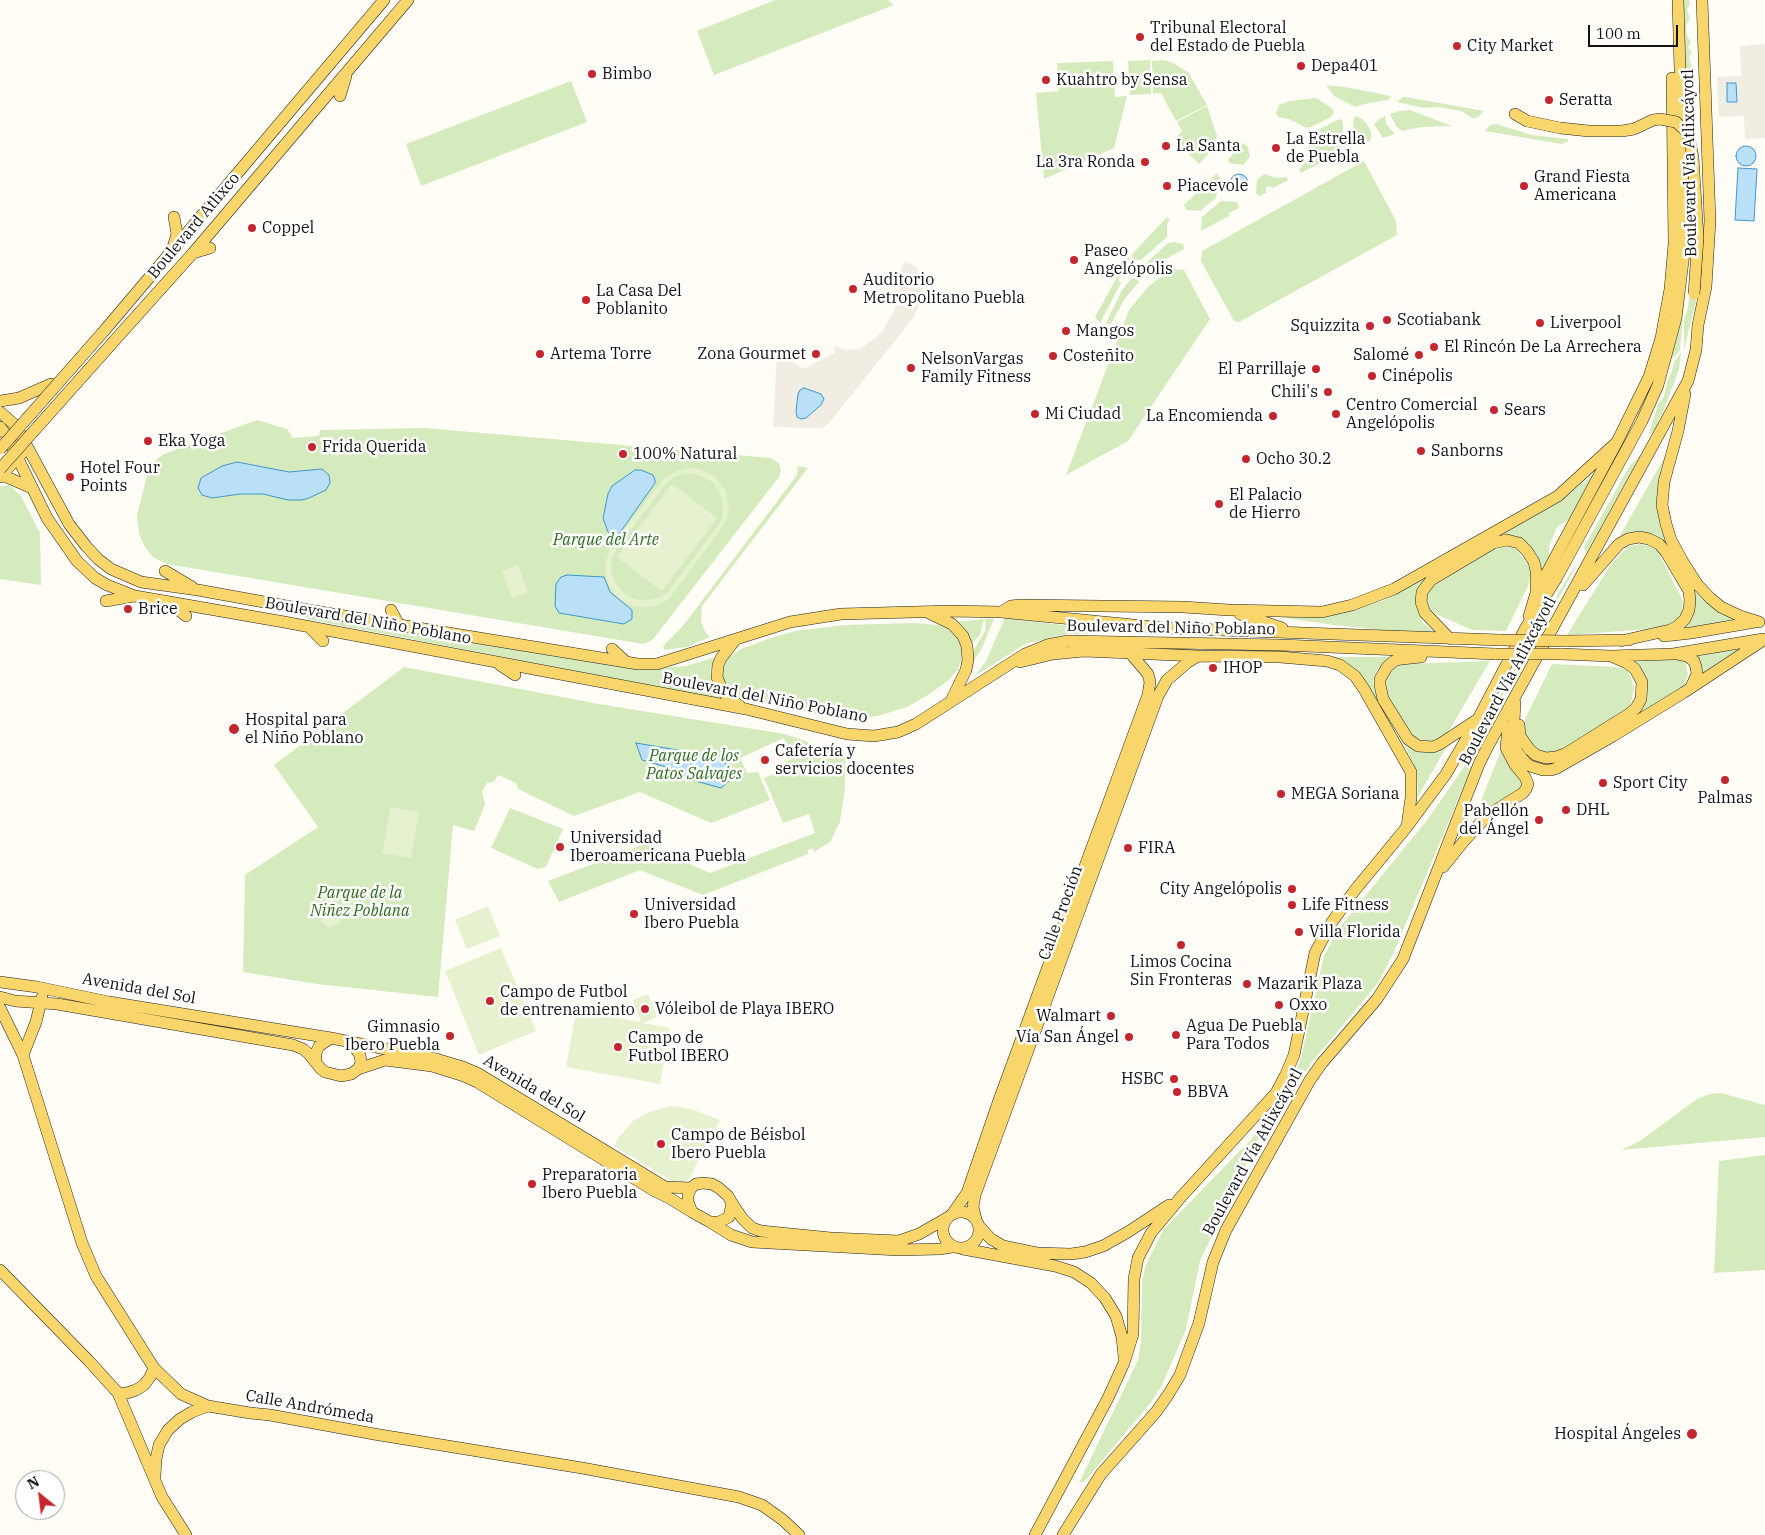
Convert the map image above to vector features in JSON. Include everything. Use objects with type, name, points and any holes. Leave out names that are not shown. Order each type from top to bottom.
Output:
[{"type":"main road","name":"Boulevard Atlixco","points":[[0,449],[131,300],[384,0]]},
{"type":"main road","name":"Boulevard Atlixco","points":[[1,474],[408,0]]},
{"type":"main road","name":"Boulevard Vía Atlixcáyotl","points":[[1035,1535],[1108,1398],[1124,1363],[1133,1334],[1134,1279],[1138,1258],[1151,1233],[1181,1197],[1276,1093],[1294,1055],[1315,953],[1332,922],[1355,890],[1406,828],[1446,774],[1478,719],[1525,629],[1557,577],[1642,421],[1658,385],[1676,318],[1684,245],[1678,0]]},
{"type":"main road","name":"Boulevard Vía Atlixcáyotl","points":[[1063,1535],[1101,1474],[1156,1412],[1176,1382],[1187,1358],[1199,1323],[1213,1262],[1226,1230],[1322,1063],[1377,998],[1396,972],[1411,942],[1479,764],[1688,381],[1696,350],[1698,325],[1706,287],[1710,221],[1702,0]]},
{"type":"main road","points":[[1525,629],[1536,593],[1617,442],[1649,377],[1661,338],[1670,289],[1674,244],[1672,71],[1679,50]]},
{"type":"main road","points":[[340,96],[348,71]]},
{"type":"main road","points":[[1514,114],[1527,121],[1560,128],[1589,131],[1634,129],[1653,120],[1660,119],[1676,122],[1686,131],[1693,157],[1698,237],[1694,294],[1698,325]]},
{"type":"main road","points":[[173,250],[177,234],[174,217]]},
{"type":"main road","points":[[193,252],[210,248]]},
{"type":"main road","points":[[2,435],[16,426],[113,314],[131,300]]},
{"type":"main road","points":[[1,474],[18,458],[133,326],[143,310]]},
{"type":"main road","points":[[1688,381],[1678,431],[1664,482],[1662,505],[1666,524],[1671,540],[1696,584],[1721,607],[1740,616],[1762,621]]},
{"type":"main road","points":[[0,401],[18,398],[51,384]]},
{"type":"main road","points":[[0,412],[16,426]]},
{"type":"main road","points":[[28,412],[35,422],[45,426]]},
{"type":"main road","name":"Boulevard del Niño Poblano","points":[[16,426],[69,524],[86,546],[111,569],[142,582],[638,664],[657,664],[790,622],[841,614],[925,611],[1001,612],[1164,628],[1450,639],[1565,641],[1621,641],[1691,633],[1762,621]]},
{"type":"main road","name":"Boulevard del Niño Poblano","points":[[2,435],[18,458],[47,518],[62,542],[85,571],[107,585],[135,596],[306,626],[746,709],[847,734],[874,736],[898,732],[916,724],[1025,654],[1047,645],[1068,642],[1611,656],[1673,654],[1765,639]]},
{"type":"main road","points":[[1001,612],[1012,606],[1044,604],[1183,606],[1229,610],[1322,612],[1352,605],[1375,598],[1394,589],[1558,496],[1617,442]]},
{"type":"main road","points":[[0,462],[3,469],[1,474]]},
{"type":"main road","points":[[1,474],[32,488]]},
{"type":"main road","points":[[1568,602],[1619,544],[1628,539],[1639,537],[1659,544],[1666,552],[1689,591],[1689,610],[1685,619],[1678,626],[1670,630],[1621,641]]},
{"type":"main road","points":[[1450,639],[1425,614],[1422,592],[1425,585],[1493,544],[1507,540],[1519,544],[1526,551],[1534,562],[1536,593]]},
{"type":"main road","points":[[164,571],[198,590]]},
{"type":"main road","points":[[106,601],[135,596],[142,582]]},
{"type":"main road","points":[[169,602],[186,616]]},
{"type":"main road","points":[[284,622],[290,616],[288,606]]},
{"type":"main road","points":[[308,610],[303,613],[302,617],[306,626],[323,642]]},
{"type":"main road","points":[[391,610],[399,625]]},
{"type":"main road","points":[[1229,610],[1295,632]]},
{"type":"main road","points":[[925,611],[952,624],[963,636],[967,646],[968,660],[966,670],[951,700]]},
{"type":"main road","points":[[738,638],[721,658],[717,677],[726,695],[735,704],[746,709]]},
{"type":"main road","points":[[1513,702],[1513,739],[1517,752],[1530,766],[1550,770],[1557,768],[1613,736],[1765,639]]},
{"type":"main road","points":[[612,649],[626,662]]},
{"type":"main road","points":[[1005,666],[1053,654],[1084,651],[1131,654],[1307,658],[1340,665],[1355,676],[1411,772],[1411,798],[1406,828]]},
{"type":"main road","points":[[1471,653],[1401,659],[1387,667],[1380,679],[1380,685],[1383,699],[1408,739],[1418,746],[1433,747],[1440,744],[1478,719]]},
{"type":"main road","name":"Calle Proción","points":[[1085,881],[1148,695],[1150,682],[1148,674],[1131,654]]},
{"type":"main road","points":[[1673,654],[1686,656],[1694,661],[1697,674],[1691,687]]},
{"type":"main road","name":"Calle Proción","points":[[971,1194],[1085,881],[1158,696],[1167,680],[1198,656]]},
{"type":"main road","points":[[1528,674],[1519,719],[1520,736],[1529,750],[1546,758],[1556,757],[1565,754],[1629,714],[1636,708],[1641,699],[1643,689],[1639,675],[1627,663],[1611,656]]},
{"type":"main road","points":[[496,662],[515,675]]},
{"type":"main road","points":[[1435,876],[1488,815],[1523,793],[1526,789],[1527,780],[1515,765],[1506,748],[1506,738],[1513,702]]},
{"type":"main road","name":"Avenida del Sol","points":[[0,982],[108,1002],[331,1038]]},
{"type":"main road","points":[[23,1055],[42,1003],[41,993],[38,988]]},
{"type":"main road","name":"Avenida del Sol","points":[[0,997],[15,1001],[57,1004],[293,1045],[303,1049],[316,1062]]},
{"type":"main road","name":"Calle Andrómeda","points":[[0,1008],[23,1055],[85,1252],[96,1276],[154,1368],[181,1394],[208,1406],[250,1413],[270,1414],[374,1434],[740,1497],[762,1505],[799,1535]]},
{"type":"main road","points":[[331,1038],[350,1042],[360,1055],[358,1069],[351,1074],[341,1076],[326,1072],[316,1062],[316,1053],[319,1046],[331,1038]]},
{"type":"main road","name":"Avenida del Sol","points":[[350,1042],[436,1059],[463,1067],[477,1073],[665,1187],[691,1188]]},
{"type":"main road","name":"Avenida del Sol","points":[[358,1069],[385,1060],[432,1066],[464,1076],[477,1082],[692,1212]]},
{"type":"main road","points":[[971,1194],[978,1223],[979,1236],[972,1245],[940,1249],[898,1250],[752,1242],[739,1239],[692,1212],[688,1202],[691,1188],[696,1184],[712,1184],[728,1196],[742,1218],[752,1228],[760,1231],[831,1238],[898,1241],[919,1234],[962,1211],[970,1214],[978,1223],[991,1239],[1002,1246],[1055,1254],[1071,1254],[1103,1246],[1181,1197]]},
{"type":"main road","points":[[971,1194],[943,1225],[942,1233],[948,1244],[957,1248],[1055,1266],[1074,1272],[1091,1283],[1105,1298],[1116,1316],[1122,1338],[1124,1363]]},
{"type":"main road","points":[[710,1222],[719,1222],[729,1217],[732,1203]]},
{"type":"main road","points":[[739,1239],[743,1229],[742,1218]]},
{"type":"main road","points":[[0,1270],[118,1393],[162,1497],[186,1535]]},
{"type":"main road","points":[[118,1393],[127,1393],[144,1385],[154,1368]]},
{"type":"main road","points":[[155,1478],[156,1459],[160,1444],[168,1430],[180,1419],[208,1406]]},
{"type":"green space","points":[[775,0],[888,0],[894,5],[714,75],[697,31]]},
{"type":"green space","points":[[1682,0],[1689,0],[1690,3],[1687,10],[1690,19],[1686,25],[1687,36],[1691,42],[1688,48],[1692,52],[1689,58],[1692,66],[1689,73],[1692,80],[1688,88],[1689,98],[1694,104],[1690,110],[1694,114],[1692,120],[1695,128],[1692,135],[1696,143],[1692,150],[1698,150],[1700,226],[1694,228],[1691,219]]},
{"type":"green space","points":[[1150,60],[1151,94],[1130,95],[1128,61]]},
{"type":"green space","points":[[1164,60],[1188,72],[1207,105],[1176,121],[1161,93],[1153,94],[1152,61]]},
{"type":"green space","points":[[1113,61],[1115,97],[1127,96],[1114,148],[1044,179],[1036,93],[1059,91],[1057,63]]},
{"type":"green space","points":[[571,81],[587,122],[421,186],[406,144]]},
{"type":"green space","points":[[1326,85],[1391,96],[1388,100],[1355,107],[1334,96]]},
{"type":"green space","points":[[1403,97],[1484,111],[1474,119],[1461,111],[1439,107],[1423,108],[1397,102]]},
{"type":"green space","points":[[1316,98],[1332,108],[1334,113],[1331,117],[1311,127],[1306,128],[1289,119],[1278,117],[1276,113],[1279,105],[1289,101]]},
{"type":"green space","points":[[1207,106],[1217,136],[1211,151],[1199,164],[1174,140],[1182,131],[1177,122]]},
{"type":"green space","points":[[1410,110],[1452,126],[1422,127],[1402,131],[1396,126],[1390,114]]},
{"type":"green space","points":[[1355,116],[1361,118],[1367,124],[1371,132],[1369,142],[1360,146],[1355,143],[1353,120]]},
{"type":"green space","points":[[1385,116],[1386,124],[1395,134],[1383,138],[1374,124]]},
{"type":"green space","points":[[1339,119],[1342,120],[1343,126],[1342,152],[1301,173],[1299,170],[1308,158],[1310,136]]},
{"type":"green space","points":[[1496,124],[1532,135],[1568,139],[1568,141],[1562,144],[1485,131],[1490,125]]},
{"type":"green space","points":[[1243,143],[1248,147],[1250,157],[1243,165],[1229,163],[1228,159],[1239,151],[1238,148]]},
{"type":"green space","points":[[1364,161],[1396,221],[1397,235],[1239,322],[1234,321],[1201,261],[1202,251]]},
{"type":"green space","points":[[1217,173],[1220,178],[1216,198],[1200,211],[1186,210],[1184,205]]},
{"type":"green space","points":[[1264,174],[1276,178],[1286,177],[1288,180],[1273,188],[1268,186],[1266,193],[1259,196],[1256,193],[1257,180]]},
{"type":"green space","points":[[1221,201],[1237,202],[1239,208],[1229,213],[1229,216],[1201,231],[1202,217]]},
{"type":"green space","points":[[1167,217],[1170,220],[1167,224],[1167,237],[1141,260],[1134,260],[1132,255],[1134,252]]},
{"type":"green space","points":[[1695,231],[1700,263],[1696,302],[1684,349],[1684,320],[1688,308]]},
{"type":"green space","points":[[1168,243],[1183,244],[1184,249],[1162,261],[1149,273],[1143,273],[1141,269],[1143,266]]},
{"type":"green space","points":[[1128,257],[1131,260],[1127,261],[1118,280],[1121,283],[1100,323],[1095,317]]},
{"type":"green space","points":[[1171,269],[1184,270],[1210,319],[1128,441],[1066,475],[1129,310],[1148,287]]},
{"type":"green space","points":[[1136,278],[1139,282],[1124,300],[1111,324],[1105,325],[1122,290],[1131,279]]},
{"type":"green space","points":[[1685,293],[1680,350],[1672,359],[1666,374],[1681,318]]},
{"type":"green space","points":[[1681,353],[1679,369],[1666,404],[1655,429],[1648,437],[1658,404],[1664,397],[1674,362]]},
{"type":"green space","name":"Parque del Arte","points":[[257,420],[287,429],[293,438],[319,436],[320,430],[425,428],[771,458],[779,463],[781,470],[779,477],[654,638],[643,644],[167,564],[153,557],[145,547],[139,534],[137,515],[148,472],[153,462],[164,454]]},
{"type":"green space","points":[[1672,444],[1659,516],[1666,543],[1698,594],[1714,608],[1747,620],[1683,631],[1693,617],[1694,604],[1661,542],[1618,539]]},
{"type":"green space","points":[[1639,457],[1586,554],[1584,547],[1630,465]]},
{"type":"green space","points":[[798,466],[808,468],[702,606],[701,621],[706,633],[710,637],[687,647],[665,650],[663,646],[682,627],[797,475]]},
{"type":"green space","points":[[696,468],[714,476],[726,491],[729,510],[726,522],[669,599],[658,605],[636,607],[616,596],[607,580],[605,566],[610,548],[665,477],[679,470]],"holes":[[[695,474],[712,482],[718,490],[722,499],[722,518],[667,593],[649,600],[639,600],[630,597],[622,592],[612,576],[612,557],[667,482],[676,476]]]},
{"type":"green space","points":[[1595,473],[1569,519],[1557,527],[1549,546],[1549,557],[1541,572],[1537,554],[1529,546],[1511,536],[1433,574],[1417,607],[1423,623],[1434,632],[1393,631],[1333,625],[1260,614],[1349,610],[1382,601],[1564,498]]},
{"type":"green space","points":[[672,484],[717,518],[662,591],[617,557]]},
{"type":"green space","points":[[9,485],[21,496],[40,533],[41,585],[0,579],[0,486]]},
{"type":"green space","points":[[1641,544],[1652,547],[1659,553],[1683,601],[1681,615],[1675,622],[1665,628],[1567,635],[1611,564],[1629,546]]},
{"type":"green space","points":[[1505,546],[1516,549],[1531,569],[1529,584],[1506,631],[1472,630],[1436,614],[1427,607],[1426,599],[1432,587],[1494,549]]},
{"type":"green space","points":[[1578,563],[1525,660],[1546,615]]},
{"type":"green space","points":[[518,565],[528,592],[512,598],[502,571]]},
{"type":"green space","points":[[308,612],[644,669],[686,666],[716,657],[710,671],[712,685],[721,699],[307,619]]},
{"type":"green space","points":[[1005,618],[1110,631],[1111,633],[1069,634],[1025,644],[975,676],[986,661]]},
{"type":"green space","points":[[984,619],[980,635],[970,645],[956,622]]},
{"type":"green space","points":[[986,619],[994,619],[982,648],[970,667],[971,655],[985,631]]},
{"type":"green space","points":[[912,623],[939,625],[954,631],[963,647],[961,661],[958,669],[949,680],[928,695],[907,707],[878,716],[849,719],[743,699],[732,695],[726,688],[722,677],[723,664],[741,649],[795,631],[844,625]]},
{"type":"green space","points":[[1750,646],[1699,680],[1694,657]]},
{"type":"green space","points":[[1330,657],[1394,657],[1377,670],[1373,678],[1374,688],[1387,715],[1400,736],[1437,750],[1446,748],[1417,798],[1418,784],[1414,765],[1404,744],[1371,691]]},
{"type":"green space","points":[[1520,658],[1517,668],[1491,717],[1477,737]]},
{"type":"green space","points":[[1682,660],[1686,664],[1688,675],[1684,686],[1657,702],[1653,708],[1631,721],[1643,708],[1647,698],[1647,690],[1645,679],[1631,662]]},
{"type":"green space","points":[[1490,661],[1447,734],[1433,741],[1426,742],[1413,736],[1389,701],[1382,681],[1391,670],[1404,664]]},
{"type":"green space","points":[[1552,664],[1617,667],[1627,670],[1634,689],[1630,706],[1621,714],[1561,751],[1548,753],[1538,750],[1530,744],[1523,732],[1525,719]]},
{"type":"green space","points":[[404,667],[599,704],[785,734],[845,755],[845,788],[840,822],[830,842],[814,852],[813,848],[808,850],[808,854],[703,895],[640,870],[559,902],[548,881],[645,844],[710,873],[815,833],[809,814],[783,823],[764,778],[788,768],[785,762],[792,759],[784,738],[740,758],[747,773],[758,772],[770,800],[711,823],[640,792],[574,816],[518,789],[516,783],[498,775],[494,782],[487,783],[482,791],[485,804],[474,831],[453,825],[438,997],[317,984],[243,972],[245,875],[318,827],[274,765]]},
{"type":"green space","points":[[1478,747],[1480,747],[1393,954],[1378,983],[1312,1062],[1299,1081],[1293,1078],[1301,1058],[1324,956],[1337,931],[1427,820]]},
{"type":"green space","points":[[1502,748],[1507,762],[1524,785],[1471,826]]},
{"type":"green space","points":[[391,807],[419,812],[411,858],[382,853]]},
{"type":"green space","points":[[510,808],[563,829],[546,867],[538,869],[491,848]]},
{"type":"green space","points":[[488,906],[500,936],[467,949],[455,920]]},
{"type":"green space","points":[[335,913],[342,922],[329,928],[320,921]]},
{"type":"green space","name":"Campo de Futbol de entrenamiento","points":[[501,948],[536,1031],[479,1055],[445,971]]},
{"type":"green space","name":"Campo de Futbol IBERO","points":[[648,994],[657,1017],[643,1023],[670,1028],[660,1084],[566,1067],[576,1011],[641,1022],[633,1000]]},
{"type":"green space","points":[[1721,1093],[1765,1105],[1765,1137],[1621,1150],[1640,1141],[1697,1099],[1710,1094]]},
{"type":"green space","name":"Campo de Béisbol Ibero Puebla","points":[[671,1106],[691,1109],[720,1120],[691,1175],[686,1182],[680,1184],[614,1146],[618,1138],[633,1121],[652,1111]]},
{"type":"green space","points":[[1265,1125],[1200,1261],[1186,1329],[1162,1385],[1152,1401],[1085,1481],[1079,1483],[1138,1360],[1141,1341],[1142,1282],[1145,1267],[1163,1230]]},
{"type":"green space","points":[[1765,1155],[1765,1270],[1714,1273],[1719,1161]]},
{"type":"shaded area","points":[[1765,44],[1765,138],[1745,139],[1744,116],[1719,117],[1717,77],[1741,76],[1740,46]]},
{"type":"shaded area","points":[[905,261],[917,267],[923,289],[921,301],[914,317],[823,428],[773,427],[777,356],[784,356],[803,369],[835,353],[834,346],[847,350],[860,349],[882,332],[894,311],[901,270]]},
{"type":"water","points":[[1727,83],[1736,83],[1737,102],[1727,102]]},
{"type":"water","points":[[1746,146],[1753,149],[1756,156],[1753,163],[1746,166],[1739,163],[1736,156],[1739,149]]},
{"type":"water","points":[[1738,168],[1757,169],[1754,221],[1735,220]]},
{"type":"water","points":[[1239,174],[1245,177],[1248,183],[1245,189],[1239,192],[1233,189],[1230,183],[1233,177]]},
{"type":"water","points":[[804,388],[821,394],[824,399],[821,405],[806,418],[801,419],[797,417],[796,411],[798,394]]},
{"type":"water","points":[[237,462],[289,472],[322,469],[329,475],[330,483],[326,490],[302,500],[288,500],[263,494],[240,494],[212,498],[202,495],[198,488],[201,478],[222,466]]},
{"type":"water","points":[[635,470],[641,470],[653,475],[655,483],[619,534],[611,535],[603,518],[608,494],[612,486]]},
{"type":"water","points":[[567,575],[604,577],[610,592],[632,610],[632,619],[624,624],[559,613],[555,606],[556,584],[561,577]]},
{"type":"water","points":[[636,743],[725,758],[729,781],[721,788],[699,782],[663,766],[642,760]]},
{"type":"place","name":"Tribunal Electoral del Estado de Puebla","points":[[1140,37]]},
{"type":"place","name":"City Market","points":[[1457,46]]},
{"type":"place","name":"Depa401","points":[[1301,66]]},
{"type":"place","name":"Bimbo","points":[[592,74]]},
{"type":"place","name":"Kuahtro by Sensa","points":[[1046,80]]},
{"type":"place","name":"Seratta","points":[[1549,100]]},
{"type":"place","name":"La Santa","points":[[1166,146]]},
{"type":"place","name":"La Estrella de Puebla","points":[[1276,148]]},
{"type":"place","name":"La 3ra Ronda","points":[[1145,162]]},
{"type":"place","name":"Piacevole","points":[[1167,186]]},
{"type":"place","name":"Grand Fiesta Americana","points":[[1524,186]]},
{"type":"place","name":"Coppel","points":[[252,228]]},
{"type":"place","name":"Paseo Angelópolis","points":[[1074,260]]},
{"type":"place","name":"Auditorio Metropolitano Puebla","points":[[853,289]]},
{"type":"place","name":"La Casa Del Poblanito","points":[[586,300]]},
{"type":"place","name":"Scotiabank","points":[[1387,320]]},
{"type":"place","name":"Liverpool","points":[[1540,323]]},
{"type":"place","name":"Squizzita","points":[[1370,326]]},
{"type":"place","name":"Mangos","points":[[1066,331]]},
{"type":"place","name":"El Rincón De La Arrechera","points":[[1434,347]]},
{"type":"place","name":"Artema Torre","points":[[540,354]]},
{"type":"place","name":"Zona Gourmet","points":[[816,354]]},
{"type":"place","name":"Salomé","points":[[1419,355]]},
{"type":"place","name":"Costeñito","points":[[1053,356]]},
{"type":"place","name":"NelsonVargas Family Fitness","points":[[911,368]]},
{"type":"place","name":"El Parrillaje","points":[[1316,369]]},
{"type":"place","name":"Cinépolis","points":[[1372,376]]},
{"type":"place","name":"Chili's","points":[[1328,392]]},
{"type":"place","name":"Sears","points":[[1494,410]]},
{"type":"place","name":"Mi Ciudad","points":[[1035,414]]},
{"type":"place","name":"Centro Comercial Angelópolis","points":[[1336,414]]},
{"type":"place","name":"La Encomienda","points":[[1273,416]]},
{"type":"place","name":"Eka Yoga","points":[[148,441]]},
{"type":"place","name":"Frida Querida","points":[[312,447]]},
{"type":"place","name":"Sanborns","points":[[1421,451]]},
{"type":"place","name":"100% Natural","points":[[623,454]]},
{"type":"place","name":"Ocho 30.2","points":[[1246,459]]},
{"type":"place","name":"Hotel Four Points","points":[[70,477]]},
{"type":"place","name":"El Palacio de Hierro","points":[[1219,504]]},
{"type":"place","name":"Brice","points":[[128,609]]},
{"type":"place","name":"IHOP","points":[[1213,668]]},
{"type":"place","name":"Hospital para el Niño Poblano","points":[[234,729]]},
{"type":"place","name":"Cafetería y servicios docentes","points":[[765,760]]},
{"type":"place","name":"Palmas","points":[[1725,780]]},
{"type":"place","name":"Sport City","points":[[1603,783]]},
{"type":"place","name":"MEGA Soriana","points":[[1281,794]]},
{"type":"place","name":"DHL","points":[[1566,810]]},
{"type":"place","name":"Pabellón del Ángel","points":[[1539,820]]},
{"type":"place","name":"Universidad Iberoamericana Puebla","points":[[560,847]]},
{"type":"place","name":"FIRA","points":[[1128,848]]},
{"type":"place","name":"City Angelópolis","points":[[1292,889]]},
{"type":"place","name":"Life Fitness","points":[[1292,905]]},
{"type":"place","name":"Universidad Ibero Puebla","points":[[634,914]]},
{"type":"place","name":"Villa Florida","points":[[1299,932]]},
{"type":"place","name":"Limos Cocina Sin Fronteras","points":[[1181,945]]},
{"type":"place","name":"Mazarik Plaza","points":[[1247,984]]},
{"type":"place","name":"Campo de Futbol de entrenamiento","points":[[490,1001]]},
{"type":"place","name":"Oxxo","points":[[1279,1005]]},
{"type":"place","name":"Vóleibol de Playa IBERO","points":[[645,1009]]},
{"type":"place","name":"Walmart","points":[[1111,1016]]},
{"type":"place","name":"Agua De Puebla Para Todos","points":[[1176,1035]]},
{"type":"place","name":"Gimnasio Ibero Puebla","points":[[450,1036]]},
{"type":"place","name":"Vía San Ángel","points":[[1129,1037]]},
{"type":"place","name":"Campo de Futbol IBERO","points":[[618,1047]]},
{"type":"place","name":"HSBC","points":[[1174,1079]]},
{"type":"place","name":"BBVA","points":[[1177,1092]]},
{"type":"place","name":"Campo de Béisbol Ibero Puebla","points":[[661,1144]]},
{"type":"place","name":"Preparatoria Ibero Puebla","points":[[532,1184]]},
{"type":"place","name":"Hospital Ángeles","points":[[1692,1434]]},
{"type":"park label","name":"Parque de los Patos Salvajes","points":[[694,765]]},
{"type":"park label","name":"Parque de la Niñez Poblana","points":[[360,902]]}]
